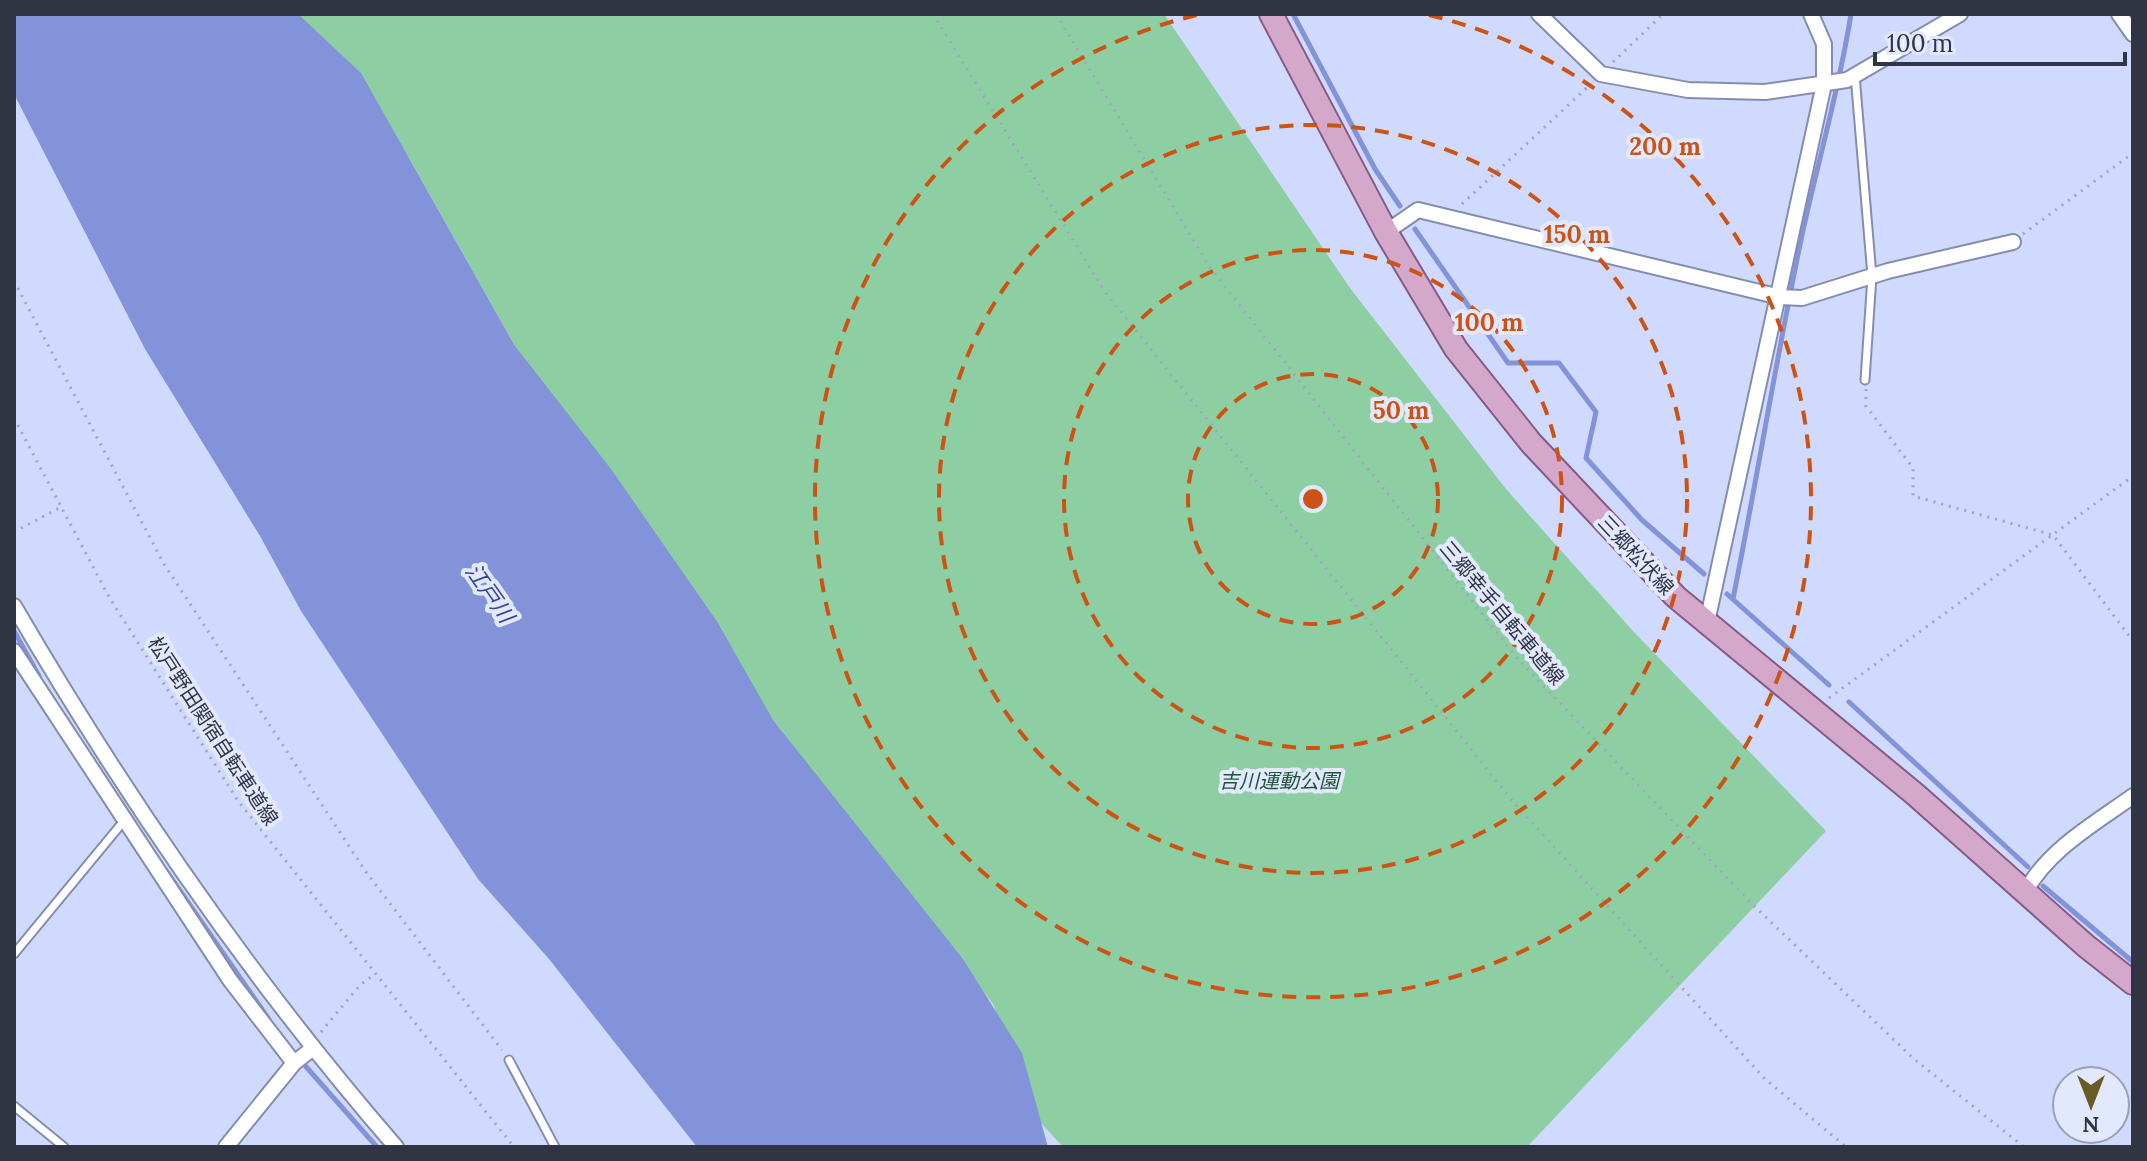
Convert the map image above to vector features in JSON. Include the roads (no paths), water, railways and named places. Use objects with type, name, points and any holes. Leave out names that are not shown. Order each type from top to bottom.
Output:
[{"type":"main road","name":"三郷松伏線","points":[[1271,14],[1386,232],[1456,349],[1531,443],[1676,597],[1814,709],[2133,983]]},
{"type":"street","points":[[1539,14],[1601,74],[1688,90],[1765,92],[1824,84],[1855,75],[1960,14]]},
{"type":"street","points":[[1707,622],[1824,84],[1824,44],[1811,14]]},
{"type":"street","points":[[2119,14],[2133,34]]},
{"type":"street","points":[[1386,232],[1418,210],[1780,297],[1802,298],[1872,276],[2013,242]]},
{"type":"street","points":[[14,606],[71,704],[138,807],[309,1045],[396,1147]]},
{"type":"street","points":[[14,651],[123,822],[230,980],[294,1063]]},
{"type":"street","points":[[2025,892],[2037,870],[2052,854],[2133,796]]},
{"type":"street","points":[[226,1147],[309,1045]]},
{"type":"lane","points":[[1855,75],[1872,276],[1865,380]]},
{"type":"lane","points":[[14,954],[123,822]]},
{"type":"lane","points":[[509,1060],[555,1147]]},
{"type":"lane","points":[[14,1106],[64,1147]]},
{"type":"water","name":"江戸川","points":[[14,14],[298,14],[361,73],[515,346],[611,469],[718,623],[773,720],[963,959],[1022,1053],[1048,1147],[697,1147],[549,959],[478,879],[301,611],[260,536],[145,349],[14,94]]},
{"type":"waterway","points":[[1293,14],[1375,169],[1400,206]]},
{"type":"waterway","points":[[1733,599],[1792,285],[1851,14]]},
{"type":"waterway","points":[[1415,229],[1508,363],[1559,363],[1596,412],[1586,458],[1642,520],[1704,574]]},
{"type":"waterway","points":[[1727,594],[1829,685]]},
{"type":"waterway","points":[[14,631],[39,676]]},
{"type":"waterway","points":[[1849,702],[2028,867]]},
{"type":"waterway","points":[[167,872],[268,1018]]},
{"type":"waterway","points":[[2043,886],[2133,962]]},
{"type":"waterway","points":[[301,1061],[377,1147]]},
{"type":"park label","name":"吉川運動公園","points":[[1279,781]]}]
